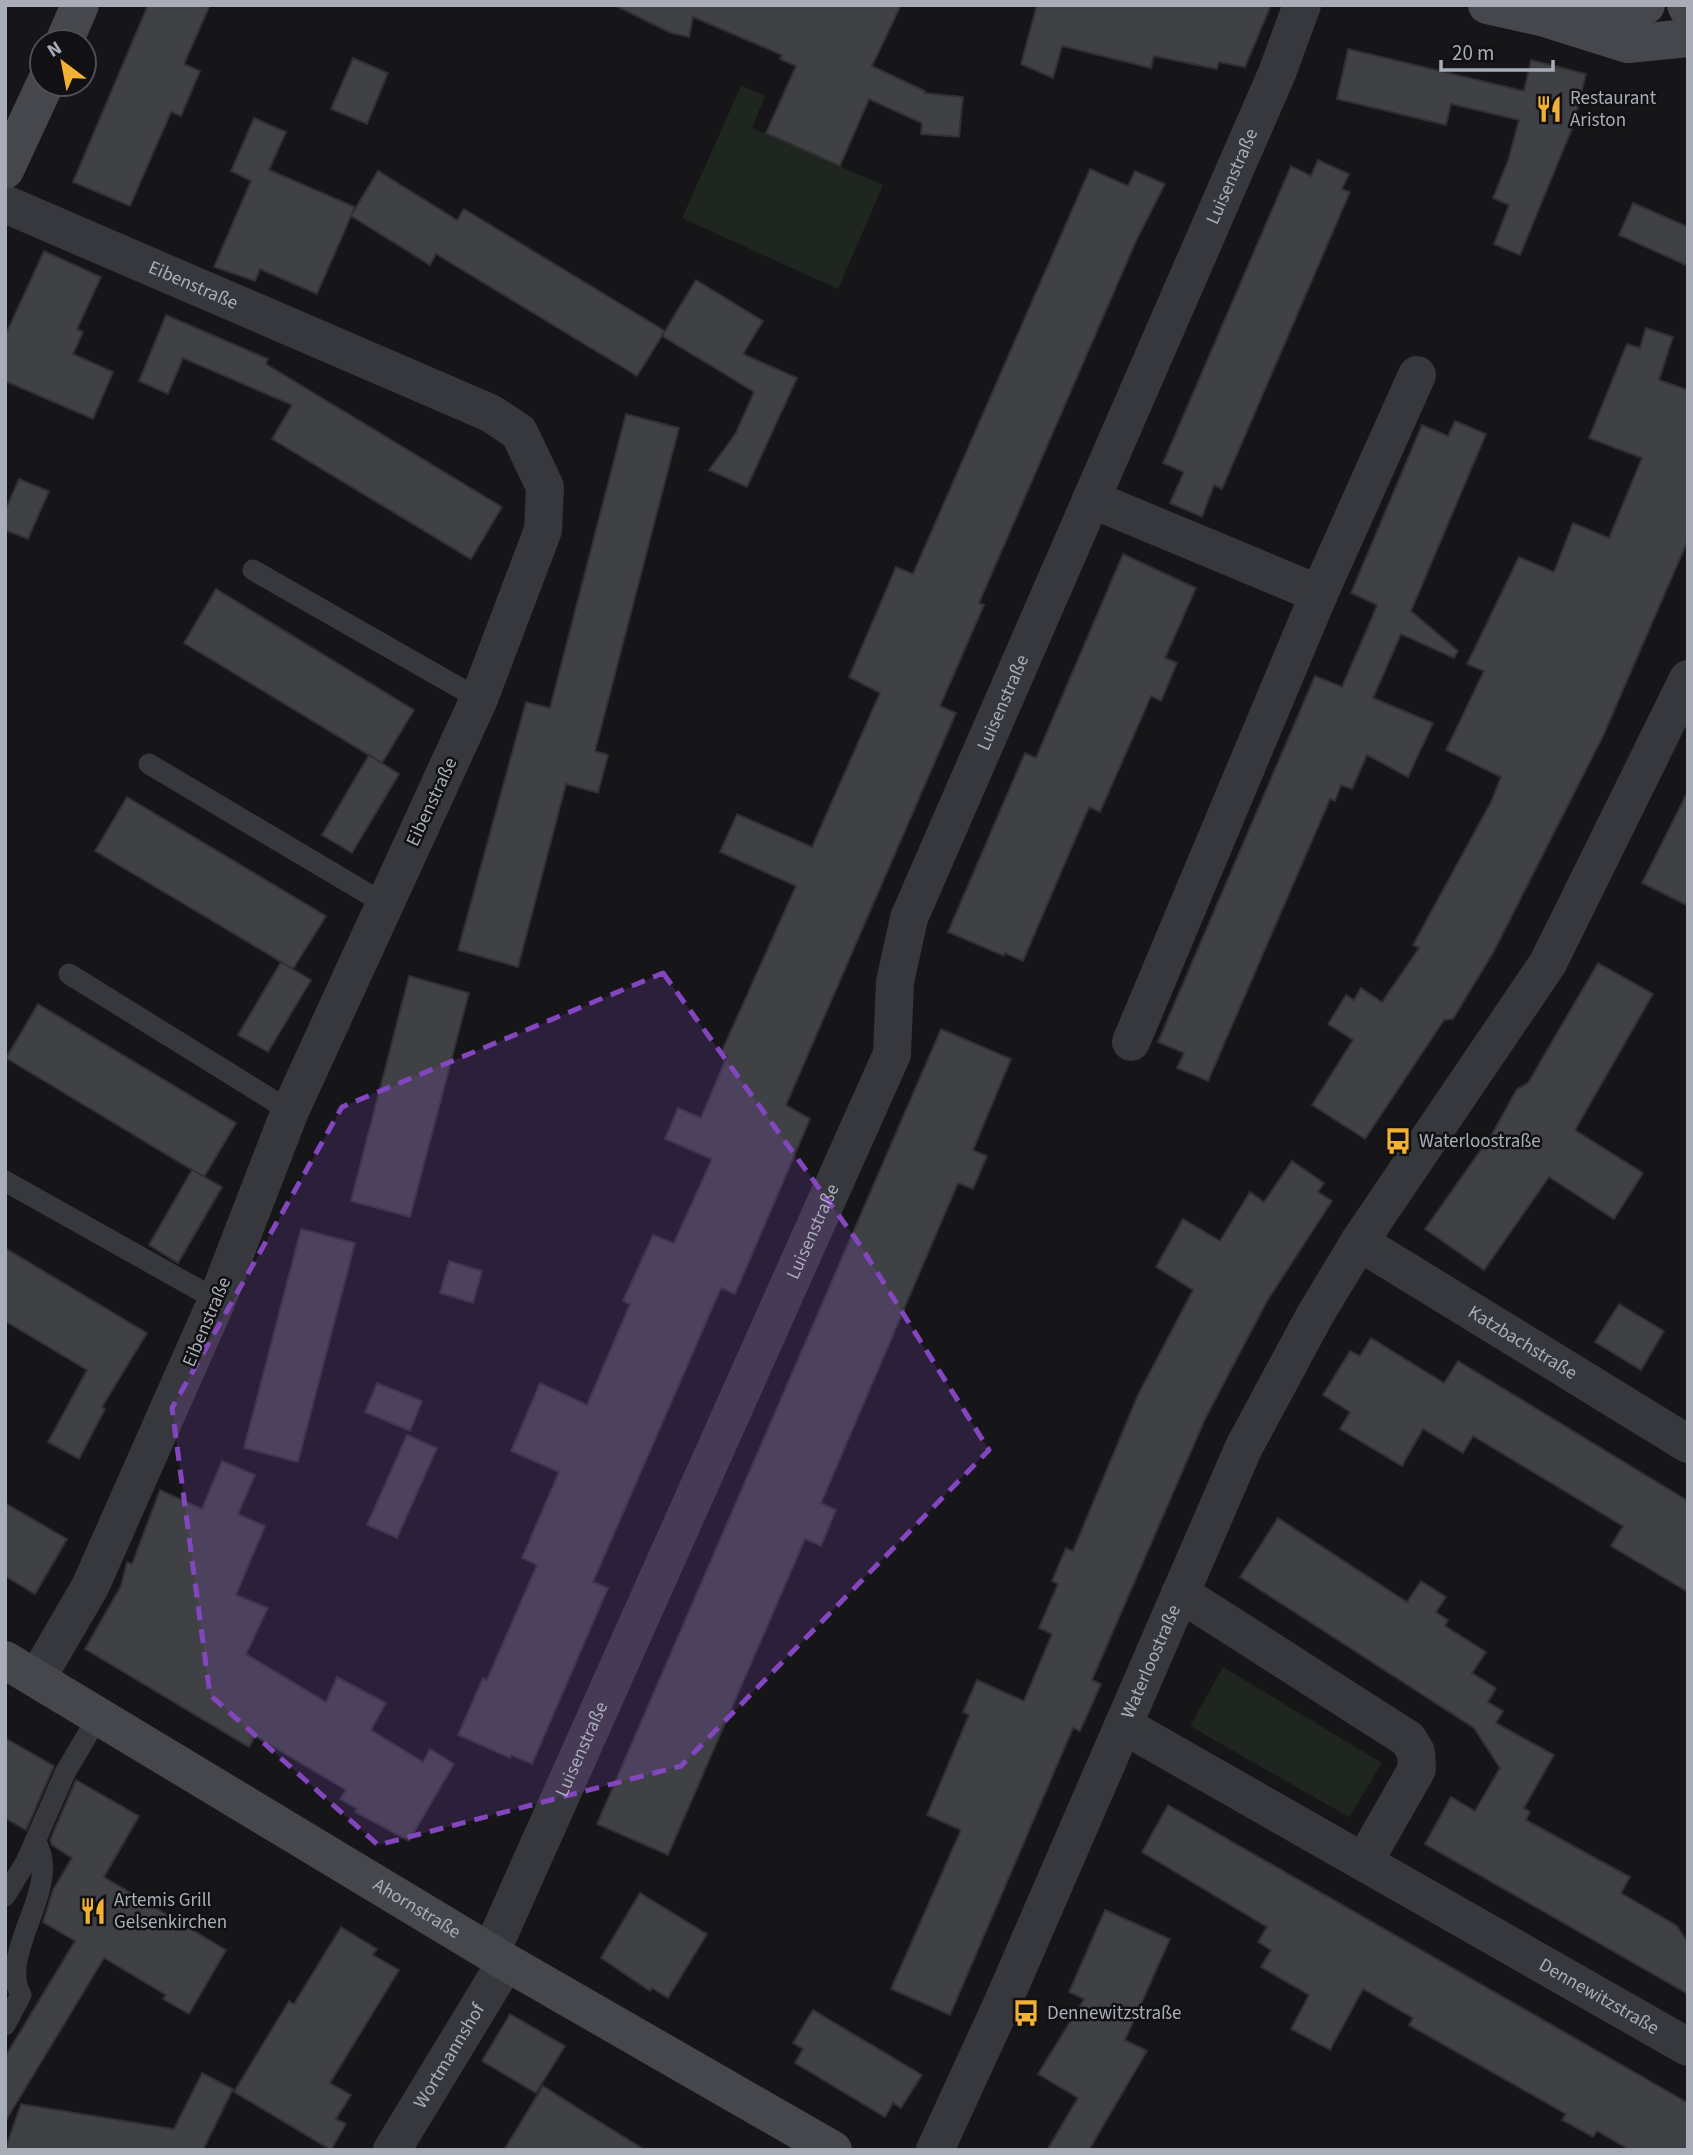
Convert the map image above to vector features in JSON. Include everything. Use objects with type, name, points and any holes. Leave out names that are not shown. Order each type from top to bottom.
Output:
[{"type":"street","points":[[70,28],[80,5]]},
{"type":"street","name":"Luisenstraße","points":[[498,1957],[892,1054],[895,982],[909,918],[1277,73],[1303,5]]},
{"type":"street","points":[[1487,5],[1548,12],[1646,5]]},
{"type":"street","points":[[1548,12],[1628,44],[1688,38]]},
{"type":"street","points":[[5,170],[38,98]]},
{"type":"street","name":"Eibenstraße","points":[[5,204],[490,413],[519,432],[545,487],[543,530],[479,699],[290,1111],[218,1300],[90,1587],[21,1669]]},
{"type":"street","points":[[1131,1042],[1319,594],[1417,375]]},
{"type":"street","points":[[1091,499],[1319,594]]},
{"type":"street","name":"Waterloostraße","points":[[935,2150],[1244,1447],[1315,1315],[1359,1242],[1548,963],[1688,679]]},
{"type":"street","name":"Katzbachstraße","points":[[1359,1242],[1688,1444]]},
{"type":"street","points":[[1180,1593],[1408,1739],[1416,1752],[1417,1769],[1364,1862]]},
{"type":"street","name":"Ahornstraße","points":[[21,1669],[498,1957],[833,2150]]},
{"type":"street","name":"Dennewitzstraße","points":[[1123,1726],[1688,2047]]},
{"type":"street","name":"Wortmannshof","points":[[392,2150],[498,1957]]},
{"type":"lane","points":[[253,570],[479,699]]},
{"type":"lane","points":[[149,764],[385,904]]},
{"type":"lane","points":[[69,974],[290,1111]]},
{"type":"lane","points":[[5,1181],[218,1300]]},
{"type":"lane","points":[[5,1896],[36,1841],[65,1773],[99,1715]]},
{"type":"lane","points":[[5,2025],[21,1995],[12,1977],[15,1952],[36,1893],[43,1863],[36,1841]]},
{"type":"highlighted area","points":[[663,973],[858,1242],[989,1450],[681,1766],[378,1845],[210,1695],[172,1408],[342,1107]]},
{"type":"shaded area","points":[[741,86],[765,96],[752,128],[883,185],[838,289],[682,218]]},
{"type":"shaded area","points":[[1223,1667],[1382,1763],[1349,1817],[1190,1726]]},
{"type":"building","points":[[148,5],[210,5],[184,64],[200,71],[181,116],[171,112],[130,206],[73,182]]},
{"type":"building","points":[[614,5],[901,5],[872,66],[925,91],[924,93],[963,97],[959,137],[921,134],[922,123],[869,99],[840,166],[766,133],[796,66],[780,59],[782,55],[693,17],[689,37],[671,33]]},
{"type":"building","points":[[1037,5],[1271,5],[1245,67],[1219,62],[1217,69],[1154,56],[1151,68],[1062,46],[1053,78],[1021,64]]},
{"type":"building","points":[[1348,49],[1524,91],[1531,60],[1586,74],[1573,126],[1520,255],[1494,244],[1509,205],[1493,198],[1508,161],[1519,120],[1451,104],[1446,125],[1337,99]]},
{"type":"building","points":[[353,58],[388,73],[367,124],[331,109]]},
{"type":"building","points":[[254,118],[286,132],[269,170],[355,207],[352,214],[378,171],[457,220],[464,209],[665,331],[637,376],[436,254],[430,265],[351,216],[317,294],[260,269],[255,281],[214,267],[251,181],[231,171]]},
{"type":"building","points":[[1318,160],[1349,174],[1342,189],[1350,192],[1222,489],[1214,485],[1202,517],[1170,503],[1184,472],[1163,463],[1291,166],[1311,176]]},
{"type":"building","points":[[1090,169],[1128,186],[1135,171],[1165,184],[1136,241],[979,603],[984,605],[940,706],[956,713],[786,1105],[810,1119],[735,1294],[721,1288],[593,1582],[608,1588],[532,1764],[511,1755],[510,1758],[458,1735],[483,1678],[487,1680],[537,1565],[522,1558],[559,1472],[511,1451],[540,1383],[587,1405],[630,1304],[623,1301],[653,1235],[674,1243],[712,1159],[665,1139],[678,1108],[701,1118],[727,1056],[721,1053],[796,886],[720,852],[737,814],[812,847],[880,693],[849,677],[896,567],[913,574]]},
{"type":"building","points":[[1633,203],[1688,227],[1688,266],[1619,235]]},
{"type":"building","points":[[44,251],[101,277],[77,329],[83,332],[73,354],[113,372],[93,419],[5,381],[5,336]]},
{"type":"building","points":[[696,280],[763,321],[743,354],[797,378],[747,487],[709,470],[736,433],[754,392],[662,336]]},
{"type":"building","points":[[166,315],[268,359],[266,364],[502,507],[471,559],[272,439],[292,405],[183,358],[168,394],[139,381]]},
{"type":"building","points":[[1646,328],[1673,337],[1659,380],[1688,390],[1688,540],[1603,736],[1494,951],[1453,1019],[1444,1020],[1365,1139],[1312,1105],[1353,1040],[1328,1024],[1346,995],[1354,1000],[1361,988],[1382,1002],[1419,948],[1413,945],[1491,802],[1501,777],[1446,750],[1484,671],[1467,664],[1519,557],[1554,572],[1573,523],[1609,538],[1642,458],[1589,438],[1627,344],[1640,348]]},
{"type":"building","points":[[626,414],[679,428],[595,751],[608,755],[598,793],[566,784],[518,967],[458,950],[526,702],[550,708]]},
{"type":"building","points":[[1455,421],[1486,434],[1411,611],[1458,651],[1454,658],[1401,634],[1373,698],[1433,723],[1408,777],[1367,755],[1352,789],[1341,785],[1335,801],[1330,799],[1208,1081],[1177,1068],[1184,1053],[1158,1042],[1315,676],[1342,687],[1371,620],[1377,605],[1351,593],[1422,425],[1448,436]]},
{"type":"building","points":[[19,479],[49,491],[28,539],[5,530],[5,511]]},
{"type":"building","points":[[1123,554],[1196,588],[1165,658],[1177,663],[1161,701],[1151,696],[1100,812],[1089,807],[1023,961],[1005,953],[1004,956],[948,932],[1025,753],[1036,758]]},
{"type":"building","points":[[216,589],[414,710],[382,763],[184,643]]},
{"type":"building","points":[[369,755],[399,774],[352,853],[322,835]]},
{"type":"building","points":[[1688,791],[1688,906],[1642,883]]},
{"type":"building","points":[[127,797],[326,916],[293,969],[95,851]]},
{"type":"building","points":[[281,962],[311,980],[268,1052],[238,1035]]},
{"type":"building","points":[[1598,963],[1653,994],[1575,1130],[1643,1173],[1614,1219],[1549,1177],[1484,1270],[1425,1229],[1492,1134],[1517,1089],[1528,1083]]},
{"type":"building","points":[[409,976],[469,993],[410,1217],[351,1201]]},
{"type":"building","points":[[38,1004],[236,1123],[204,1177],[6,1058]]},
{"type":"building","points":[[941,1029],[1011,1059],[973,1150],[987,1156],[973,1189],[958,1183],[821,1503],[836,1510],[821,1546],[805,1539],[668,1855],[597,1824]]},
{"type":"building","points":[[1292,1161],[1324,1183],[1318,1192],[1332,1201],[1267,1301],[1205,1419],[1092,1680],[1101,1684],[1080,1731],[1073,1728],[950,2015],[891,1989],[961,1830],[927,1815],[969,1715],[963,1712],[977,1680],[1024,1701],[1052,1634],[1039,1628],[1058,1584],[1052,1581],[1066,1548],[1073,1551],[1138,1395],[1193,1290],[1156,1267],[1183,1219],[1220,1241],[1250,1192],[1264,1202]]},
{"type":"building","points":[[192,1170],[222,1187],[178,1263],[149,1245]]},
{"type":"building","points":[[301,1229],[355,1243],[298,1462],[244,1448]]},
{"type":"building","points":[[5,1248],[147,1333],[102,1407],[105,1409],[79,1459],[48,1442],[87,1370],[5,1321]]},
{"type":"building","points":[[449,1261],[482,1271],[473,1303],[440,1293]]},
{"type":"building","points":[[1619,1304],[1664,1331],[1641,1370],[1595,1342]]},
{"type":"building","points":[[1371,1338],[1444,1383],[1458,1361],[1688,1501],[1688,1592],[1611,1546],[1623,1526],[1473,1436],[1463,1453],[1423,1429],[1402,1466],[1340,1429],[1350,1412],[1323,1395],[1350,1351],[1360,1356]]},
{"type":"building","points":[[377,1383],[422,1401],[410,1431],[365,1412]]},
{"type":"building","points":[[407,1435],[437,1448],[397,1538],[367,1525]]},
{"type":"building","points":[[222,1461],[255,1475],[238,1514],[265,1526],[236,1595],[268,1608],[246,1654],[326,1702],[337,1677],[386,1703],[371,1730],[423,1762],[430,1749],[454,1764],[409,1841],[355,1812],[357,1809],[340,1799],[346,1790],[255,1736],[249,1747],[85,1649],[121,1586],[127,1562],[132,1564],[160,1490],[202,1509]]},
{"type":"building","points":[[5,1503],[67,1539],[35,1594],[5,1576]]},
{"type":"building","points":[[1278,1518],[1407,1602],[1421,1581],[1446,1597],[1436,1612],[1448,1620],[1445,1626],[1486,1652],[1472,1673],[1496,1688],[1488,1702],[1503,1711],[1496,1723],[1554,1755],[1524,1808],[1530,1812],[1526,1820],[1630,1877],[1621,1893],[1677,1926],[1688,1943],[1688,1994],[1425,1844],[1451,1797],[1475,1811],[1500,1768],[1474,1728],[1240,1577]]},
{"type":"building","points":[[5,1738],[54,1766],[26,1830],[5,1818]]},
{"type":"building","points":[[76,1780],[139,1816],[104,1877],[226,1950],[189,2014],[163,1999],[166,1995],[104,1958],[5,2122],[5,2057],[75,1941],[43,1922],[53,1890],[72,1858],[52,1845],[50,1840]]},
{"type":"building","points":[[1168,1805],[1688,2103],[1688,2150],[1630,2150],[1597,2131],[1593,2137],[1562,2120],[1566,2114],[1409,2025],[1413,2018],[1363,1989],[1330,2050],[1291,2029],[1309,1995],[1261,1967],[1271,1950],[1258,1942],[1267,1927],[1142,1852]]},
{"type":"building","points":[[640,1893],[707,1934],[668,1998],[652,1988],[650,1991],[601,1958]]},
{"type":"building","points":[[1105,1910],[1170,1939],[1125,2040],[1147,2051],[1089,2150],[1047,2150],[1078,2098],[1038,2074],[1084,1999],[1069,1992]]},
{"type":"building","points":[[341,1927],[377,1949],[373,1955],[399,1970],[330,2083],[351,2095],[336,2119],[346,2124],[331,2150],[234,2092],[289,2001],[294,2004]]},
{"type":"building","points":[[813,2010],[922,2075],[901,2108],[893,2103],[885,2117],[795,2063],[803,2049],[793,2043]]},
{"type":"building","points":[[510,2014],[565,2046],[536,2093],[482,2061]]},
{"type":"building","points":[[202,2073],[233,2089],[203,2150],[5,2150],[21,2104],[174,2129]]},
{"type":"building","points":[[543,2086],[595,2119],[645,2150],[504,2150]]},
{"type":"place","name":"Restaurant Ariston","points":[[1549,109]]},
{"type":"place","name":"Waterloostraße","points":[[1398,1141]]},
{"type":"place","name":"Artemis Grill Gelsenkirchen","points":[[93,1911]]},
{"type":"place","name":"Dennewitzstraße","points":[[1026,2013]]}]
